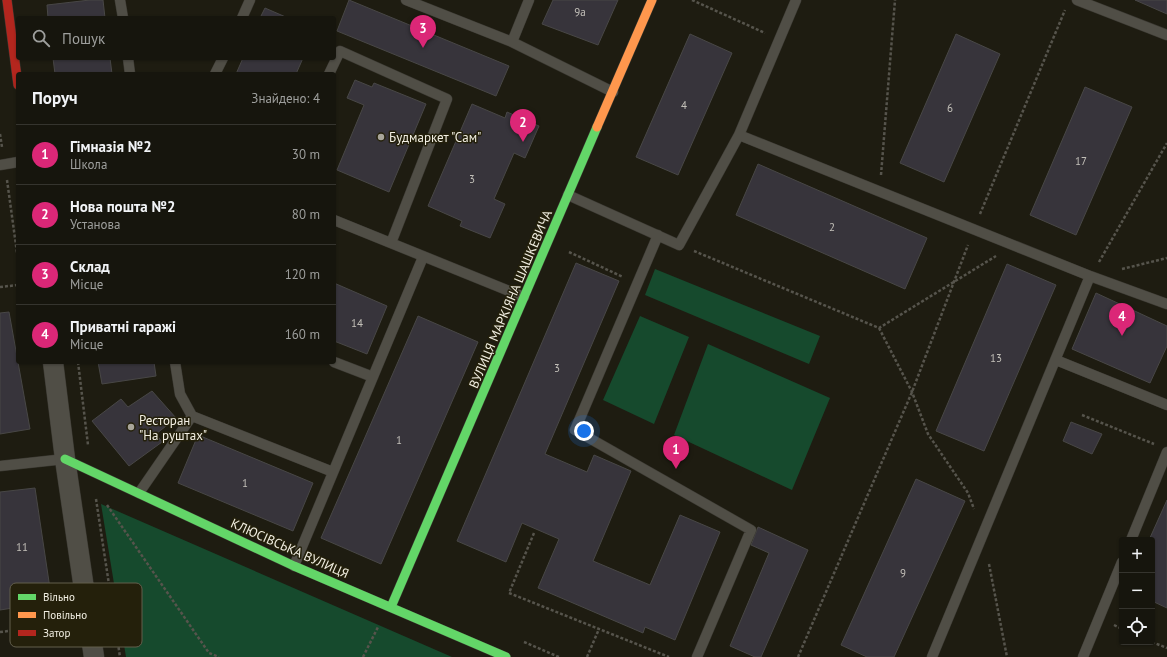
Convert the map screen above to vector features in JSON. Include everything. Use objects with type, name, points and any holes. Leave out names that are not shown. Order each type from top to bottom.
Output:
[{"type":"street","points":[[7,0],[16,72]]},
{"type":"street","name":"ВУЛИЦЯ МАРКІЯНА ШАШКЕВИЧА","points":[[391,608],[652,0]]},
{"type":"street","points":[[53,364],[65,459],[83,583]]},
{"type":"street","name":"КЛЮСІВСЬКА ВУЛИЦЯ","points":[[65,459],[294,566],[506,657]]},
{"type":"street","points":[[93,647],[94,657]]},
{"type":"lane","points":[[120,0],[123,16]]},
{"type":"lane","points":[[243,16],[250,0]]},
{"type":"lane","points":[[406,0],[512,42],[613,92]]},
{"type":"lane","points":[[512,42],[529,0]]},
{"type":"lane","points":[[568,195],[679,245],[739,135],[796,0]]},
{"type":"lane","points":[[1077,0],[1167,35]]},
{"type":"lane","points":[[336,59],[340,51],[447,99],[391,243]]},
{"type":"lane","points":[[128,60],[130,72]]},
{"type":"lane","points":[[216,72],[222,60]]},
{"type":"lane","points":[[330,72],[336,60]]},
{"type":"lane","points":[[739,135],[1090,276],[1167,304]]},
{"type":"lane","points":[[2,165],[16,162]]},
{"type":"lane","points":[[336,221],[524,297]]},
{"type":"lane","points":[[658,235],[575,430],[751,530],[697,657]]},
{"type":"lane","points":[[294,566],[423,257]]},
{"type":"lane","points":[[932,657],[1090,276]]},
{"type":"lane","points":[[1056,360],[1167,405]]},
{"type":"lane","points":[[336,363],[372,377]]},
{"type":"lane","points":[[175,364],[180,394],[192,416],[333,472]]},
{"type":"lane","points":[[139,493],[192,416]]},
{"type":"lane","points":[[1132,537],[1163,449]]},
{"type":"lane","points":[[0,466],[65,459]]},
{"type":"lane","points":[[1083,657],[1119,569]]},
{"type":"path","points":[[692,0],[779,40]]},
{"type":"path","points":[[880,192],[895,0]]},
{"type":"path","points":[[798,657],[912,392],[974,230],[1066,7]]},
{"type":"path","points":[[0,134],[2,165],[16,248]]},
{"type":"path","points":[[1090,276],[1167,143]]},
{"type":"path","points":[[679,245],[879,328],[912,392],[928,434],[968,493],[983,533],[1007,657]]},
{"type":"path","points":[[879,328],[1013,245]]},
{"type":"path","points":[[569,252],[637,284]]},
{"type":"path","points":[[1090,276],[1167,258]]},
{"type":"path","points":[[0,287],[16,285]]},
{"type":"path","points":[[78,364],[94,487],[109,583]]},
{"type":"path","points":[[1082,415],[1163,449]]},
{"type":"path","points":[[94,487],[208,653],[209,657]]},
{"type":"path","points":[[534,533],[509,593],[669,657]]},
{"type":"path","points":[[363,657],[381,622]]},
{"type":"path","points":[[587,657],[599,629]]},
{"type":"path","points":[[0,632],[10,631]]},
{"type":"path","points":[[522,641],[559,657]]},
{"type":"path","points":[[1155,643],[1167,648]]},
{"type":"path","points":[[118,647],[120,657]]},
{"type":"path","points":[[208,653],[219,657]]},
{"type":"green space","points":[[655,269],[820,336],[809,364],[645,295]]},
{"type":"green space","points":[[640,316],[689,337],[654,424],[603,400]]},
{"type":"green space","points":[[708,344],[830,398],[792,490],[674,435]]},
{"type":"green space","points":[[101,504],[452,657],[126,657],[124,647],[142,647],[142,583],[114,583]]},
{"type":"building","points":[[103,0],[105,16],[48,16],[47,5]]},
{"type":"building","points":[[349,0],[509,66],[496,96],[337,31]]},
{"type":"building","points":[[553,0],[618,0],[598,45],[542,24]]},
{"type":"building","points":[[1135,0],[1167,0],[1167,14]]},
{"type":"building","points":[[265,8],[283,16],[261,16]]},
{"type":"building","points":[[690,34],[732,53],[678,175],[636,157]]},
{"type":"building","points":[[956,34],[1000,54],[944,182],[900,163]]},
{"type":"building","points":[[53,60],[110,60],[112,72],[55,72]]},
{"type":"building","points":[[242,60],[302,60],[297,72],[237,72]]},
{"type":"building","name":"Будмаркет \"Сам\"","points":[[355,80],[372,87],[374,83],[426,104],[389,192],[337,170],[364,105],[347,98]]},
{"type":"building","points":[[1085,87],[1132,107],[1076,235],[1030,215]]},
{"type":"building","name":"Будмаркет \"Сам\"","points":[[472,104],[505,118],[507,112],[539,126],[525,158],[514,153],[494,199],[505,204],[490,238],[460,226],[462,221],[428,206]]},
{"type":"building","points":[[758,164],[927,238],[905,289],[736,215]]},
{"type":"building","points":[[576,263],[619,281],[545,454],[587,472],[594,455],[631,471],[593,561],[650,585],[680,515],[720,532],[675,640],[645,627],[643,633],[538,588],[559,539],[522,523],[506,562],[457,541]]},
{"type":"building","points":[[1007,264],[1056,285],[984,451],[936,431]]},
{"type":"building","points":[[336,284],[387,306],[367,354],[336,342]]},
{"type":"building","points":[[1096,293],[1167,326],[1167,346],[1150,383],[1072,349]]},
{"type":"building","points":[[9,312],[16,351],[16,364],[18,364],[30,429],[0,434],[0,313]]},
{"type":"building","points":[[418,316],[478,342],[381,564],[321,538]]},
{"type":"building","points":[[98,364],[154,364],[156,376],[102,384]]},
{"type":"building","name":"Ресторан \"На руштах\"","points":[[152,391],[176,418],[156,434],[162,442],[129,466],[92,421],[121,399],[128,407]]},
{"type":"building","points":[[1071,422],[1102,434],[1092,454],[1063,441]]},
{"type":"building","points":[[198,435],[313,483],[293,531],[178,483]]},
{"type":"building","points":[[916,479],[965,501],[894,657],[867,657],[841,645]]},
{"type":"building","points":[[35,488],[49,583],[10,583],[10,608],[0,610],[0,492]]},
{"type":"building","points":[[1167,500],[1167,608],[1155,602],[1155,537],[1150,537]]},
{"type":"building","points":[[758,527],[808,550],[761,657],[755,657],[730,646],[769,553],[751,545]]},
{"type":"traffic: fast","points":[[391,607],[597,127]]},
{"type":"traffic: fast","points":[[65,459],[294,566],[506,657]]},
{"type":"traffic: slow","points":[[597,127],[652,0]]},
{"type":"traffic: jam","points":[[7,0],[16,72]]},
{"type":"place","name":"Склад","points":[[423,48]]},
{"type":"place","name":"Будмаркет \"Сам\"","points":[[381,137]]},
{"type":"place","name":"Нова пошта №2","points":[[523,142]]},
{"type":"place","name":"Приватні гаражі","points":[[1122,336]]},
{"type":"place","name":"Ресторан \"На руштах\"","points":[[131,427]]},
{"type":"place","name":"Гімназія №2","points":[[676,469]]}]
